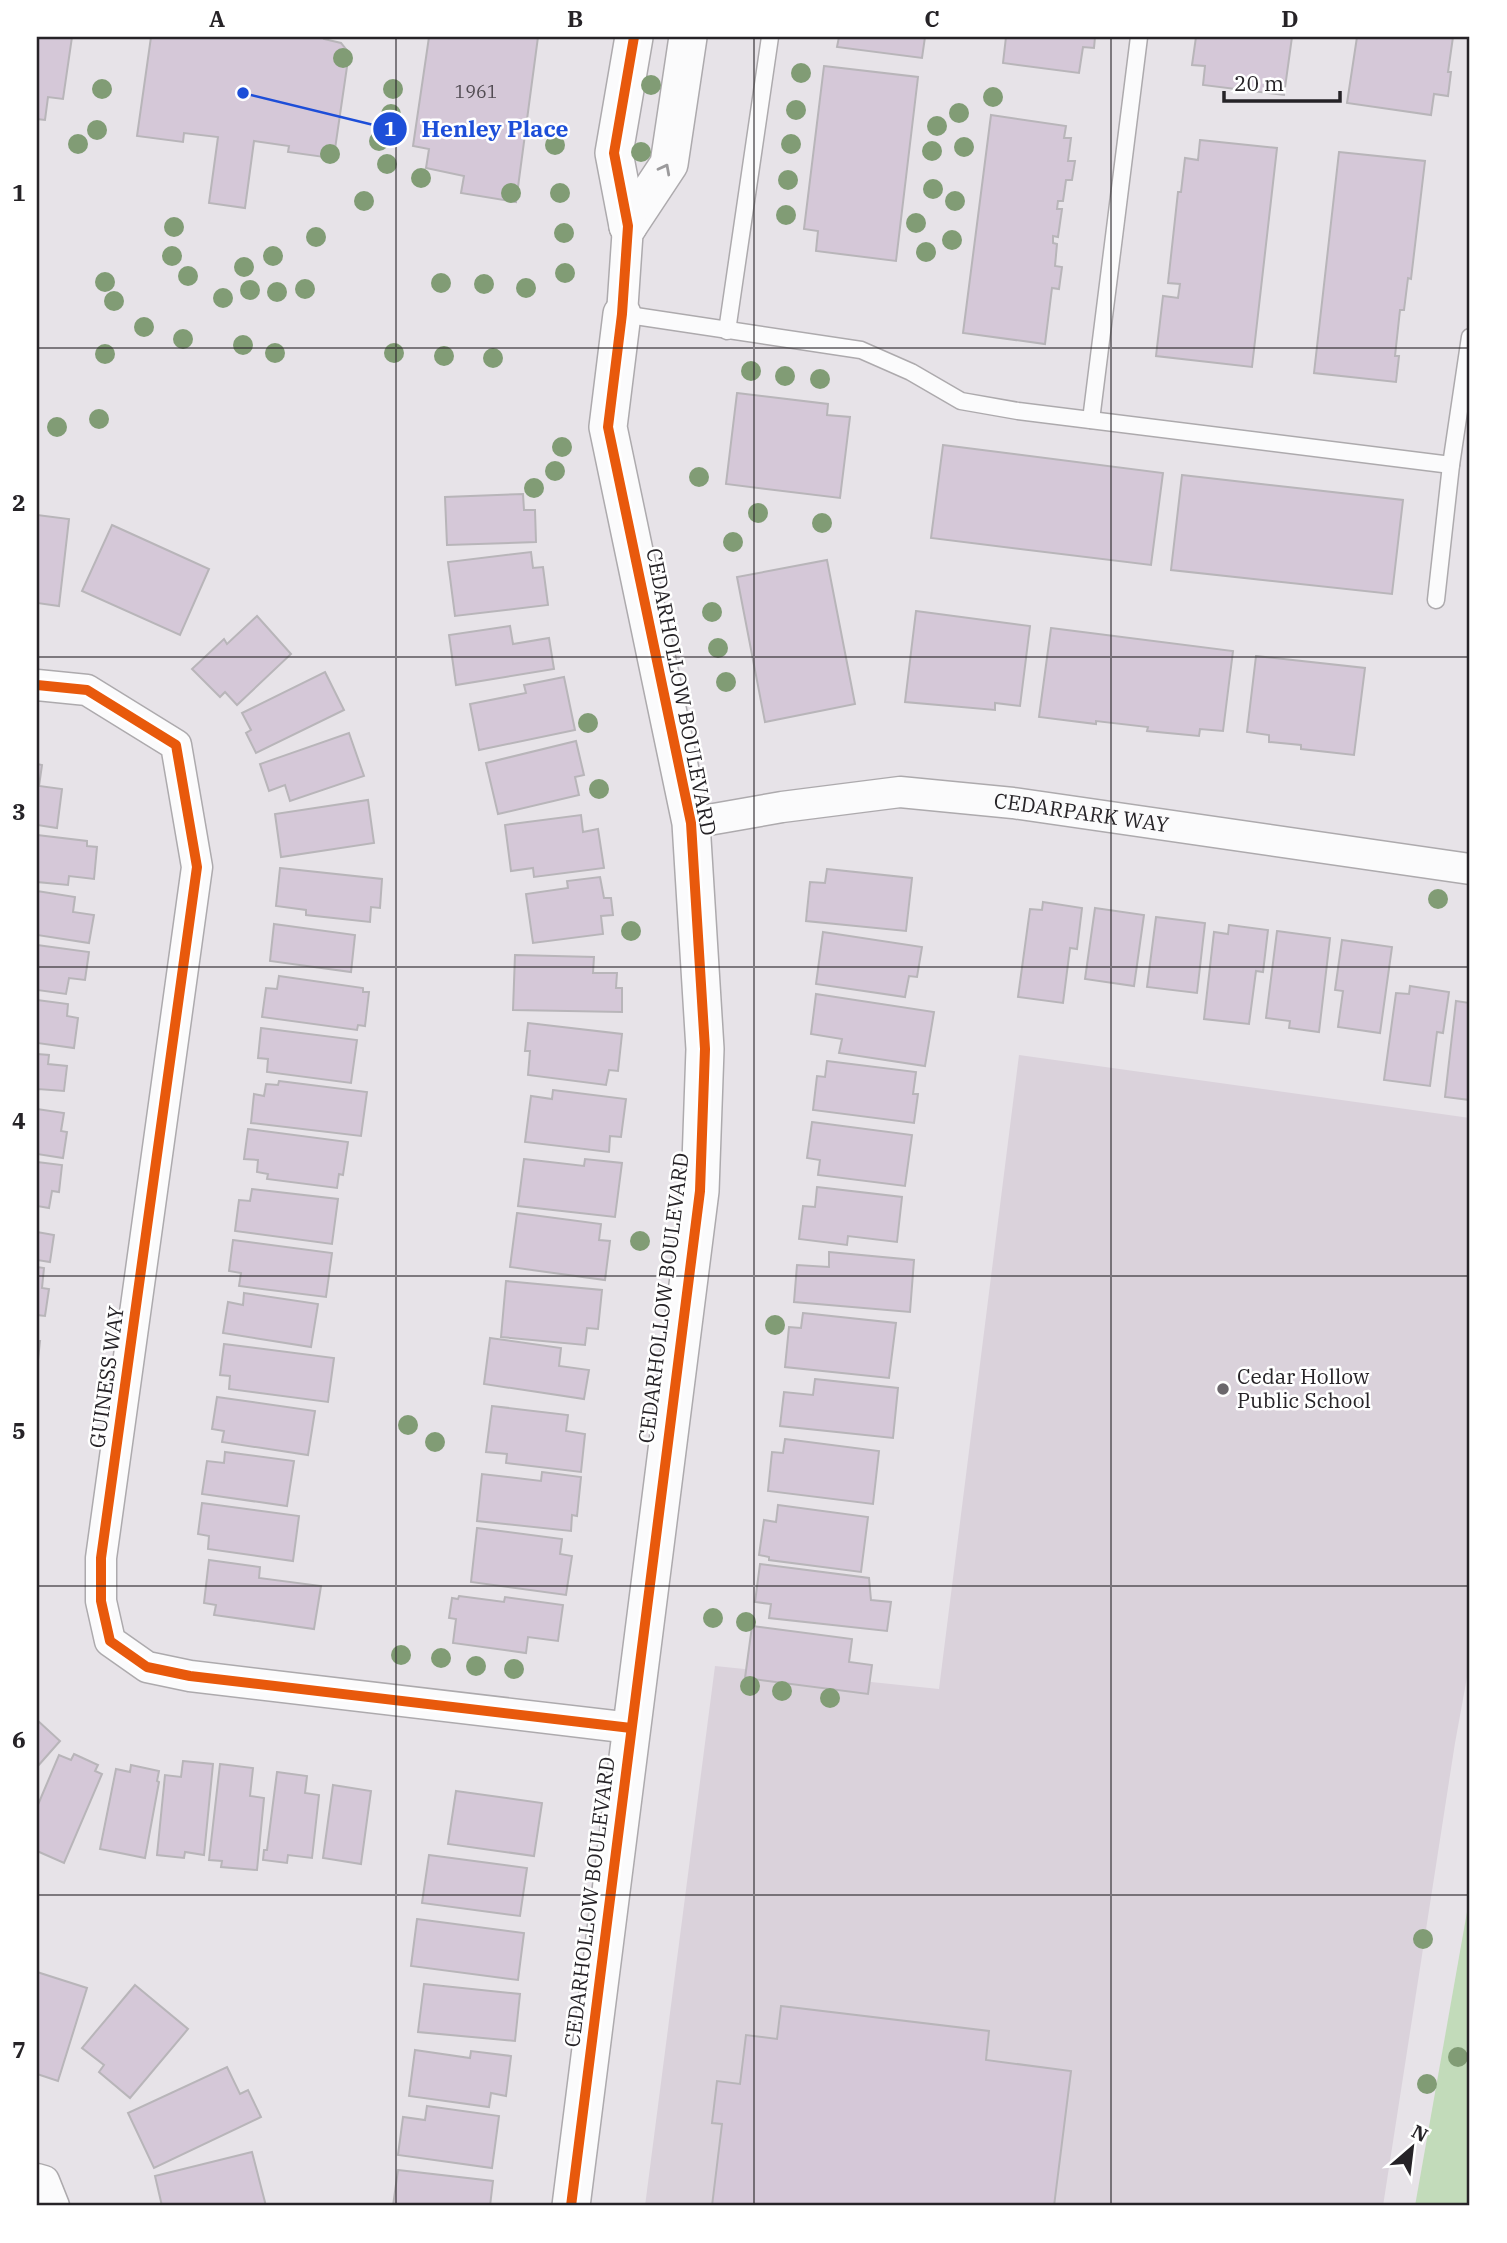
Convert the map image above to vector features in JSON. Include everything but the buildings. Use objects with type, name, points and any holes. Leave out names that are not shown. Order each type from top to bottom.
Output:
[{"type":"street","points":[[622,314],[628,226],[614,153],[634,37]]},
{"type":"street","points":[[628,226],[669,164],[688,37]]},
{"type":"street","name":"CEDARHOLLOW BOULEVARD","points":[[571,2206],[699,1191],[705,1049],[691,823],[608,427],[622,314]]},
{"type":"street","name":"GUINESS WAY","points":[[37,685],[86,690],[176,745],[197,867],[101,1558],[102,1601],[110,1641],[147,1667],[190,1676],[631,1728]]},
{"type":"street","name":"CEDARPARK WAY","points":[[691,823],[782,807],[900,792],[1013,803],[1470,869]]},
{"type":"street","points":[[37,2179],[44,2181],[54,2206]]},
{"type":"lane","points":[[727,331],[770,37]]},
{"type":"lane","points":[[1091,420],[1139,37]]},
{"type":"lane","points":[[622,314],[861,350],[911,372],[961,401],[1018,411],[1451,465]]},
{"type":"lane","points":[[1436,600],[1451,465],[1470,337]]},
{"type":"shaded area","name":"Cedar Hollow Public School","points":[[1019,1055],[1470,1118],[1470,1661],[1383,2206],[645,2206],[715,1666],[939,1689]]},
{"type":"green space","points":[[1470,1895],[1470,2206],[1415,2206]]},
{"type":"cycle path","points":[[571,2206],[700,1191],[705,1049],[691,823],[608,427],[622,314],[628,226],[614,153],[634,37]]},
{"type":"cycle path","points":[[37,685],[87,690],[176,745],[197,867],[101,1558],[101,1601],[110,1641],[147,1667],[190,1676],[631,1728]]},
{"type":"place","name":"Henley Place","points":[[243,93]]},
{"type":"place","name":"Cedar Hollow Public School","points":[[1223,1389]]}]
